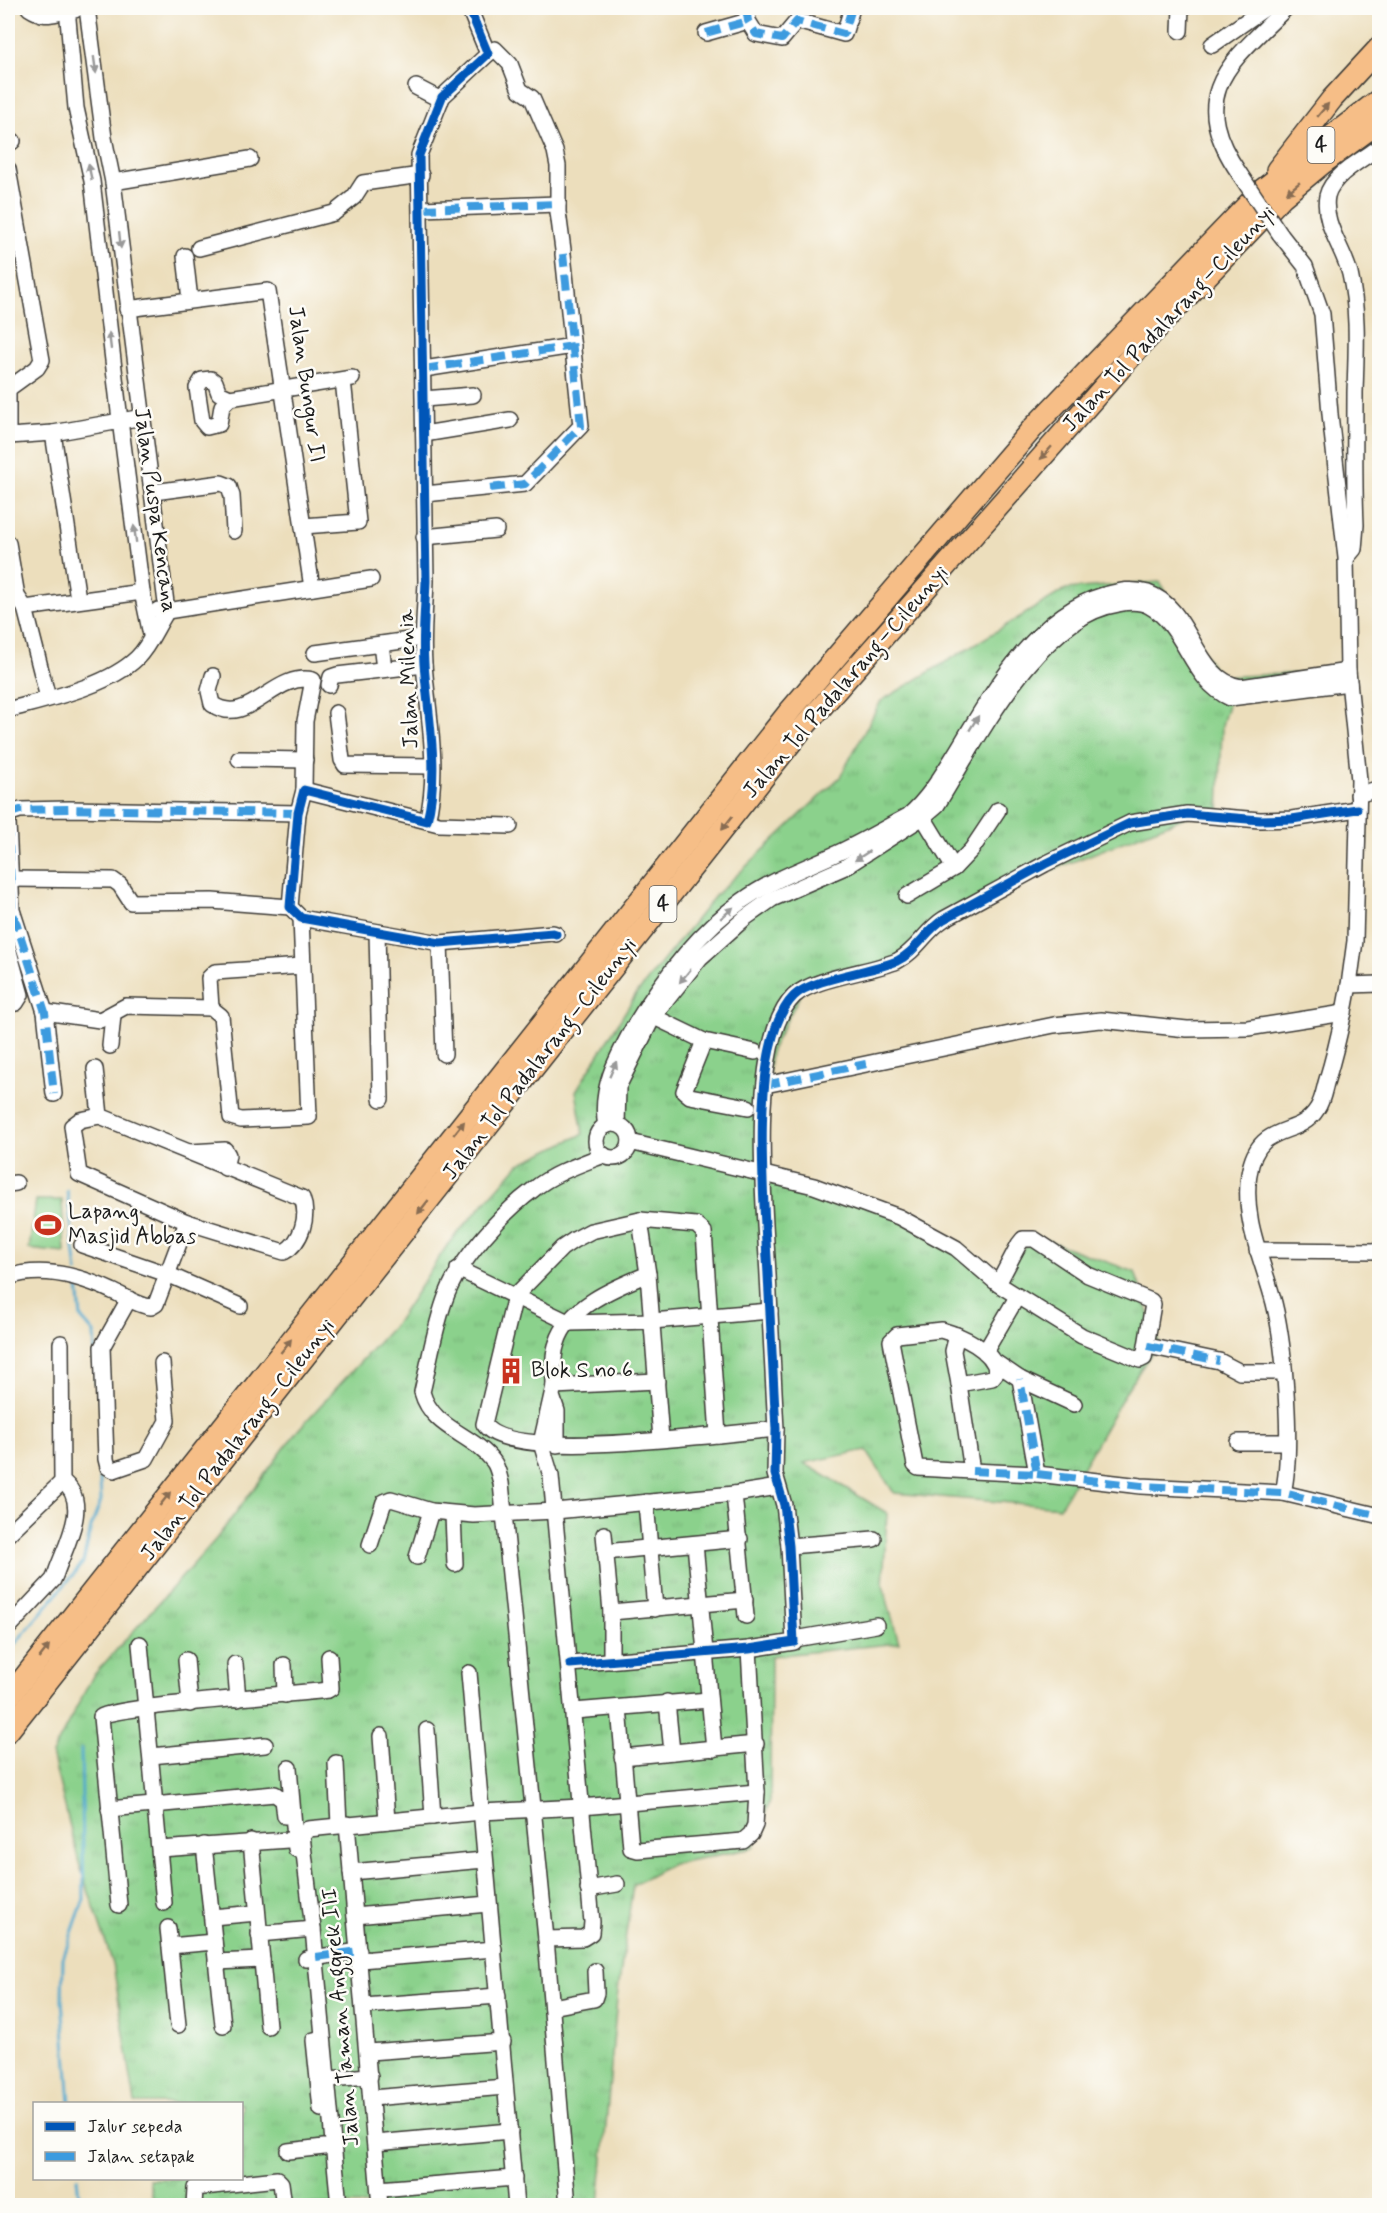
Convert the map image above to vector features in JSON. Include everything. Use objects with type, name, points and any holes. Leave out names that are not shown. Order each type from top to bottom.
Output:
[{"type":"highway","points":[[1262,190],[1305,132],[1380,47]]},
{"type":"highway","name":"4","points":[[1262,190],[1380,99]]},
{"type":"highway","name":"Jalan Tol Padalarang–Cileunyi","points":[[8,1731],[801,730],[1141,345],[1282,197],[1377,122]]},
{"type":"highway","name":"Jalan Tol Padalarang–Cileunyi","points":[[8,1698],[789,712],[1032,429],[1262,190]]},
{"type":"street","points":[[28,8],[42,15],[55,16],[67,9],[87,9]]},
{"type":"street","points":[[425,494],[525,484],[548,457],[580,426],[558,204],[558,166],[532,98],[520,90],[510,64],[499,51],[495,48],[488,54],[470,8]]},
{"type":"street","points":[[706,33],[747,14],[759,36],[783,38],[797,21],[844,34],[852,8]]},
{"type":"street","points":[[1179,31],[1181,8]]},
{"type":"street","points":[[1212,45],[1265,8]]},
{"type":"street","points":[[1283,1493],[1287,1473],[1287,1442],[1283,1372],[1274,1304],[1248,1213],[1249,1174],[1255,1153],[1265,1140],[1311,1116],[1318,1107],[1344,1013],[1355,941],[1358,802],[1348,677],[1346,558],[1330,414],[1322,314],[1305,266],[1280,234],[1239,173],[1221,144],[1216,126],[1216,96],[1223,74],[1236,57],[1286,8]]},
{"type":"street","name":"Jalan Puspa Kencana","points":[[67,9],[76,108],[92,181],[142,592],[151,635]]},
{"type":"street","name":"Jalan Puspa Kencana","points":[[87,9],[113,182],[154,492],[167,611],[151,635]]},
{"type":"street","name":"Jalan Milenia","points":[[427,821],[432,798],[432,766],[431,719],[423,638],[426,581],[424,369],[420,328],[422,209],[420,149],[441,100],[488,54]]},
{"type":"street","points":[[416,87],[441,100]]},
{"type":"street","points":[[76,108],[101,106]]},
{"type":"street","points":[[1346,558],[1354,549],[1356,525],[1357,316],[1345,255],[1332,228],[1326,206],[1328,193],[1334,184],[1350,168],[1380,147]]},
{"type":"street","points":[[113,182],[250,159]]},
{"type":"street","points":[[8,169],[13,223],[42,360],[37,368],[8,388],[8,436],[53,433],[143,417]]},
{"type":"street","points":[[200,248],[334,213],[354,196],[363,183],[421,175]]},
{"type":"street","points":[[422,209],[558,204]]},
{"type":"street","points":[[185,256],[190,300]]},
{"type":"street","name":"Jalan Bungur II","points":[[128,309],[268,291],[312,588]]},
{"type":"street","points":[[424,369],[573,346]]},
{"type":"street","points":[[230,398],[347,379],[358,522],[303,526]]},
{"type":"street","points":[[424,399],[473,395]]},
{"type":"street","points":[[424,434],[510,420]]},
{"type":"street","points":[[53,433],[78,599]]},
{"type":"street","points":[[154,492],[221,483],[229,486],[232,496],[234,531]]},
{"type":"street","points":[[424,537],[496,530]]},
{"type":"street","points":[[8,543],[16,596],[25,608],[48,698]]},
{"type":"street","points":[[146,609],[167,611],[371,579]]},
{"type":"street","points":[[628,1147],[627,1131],[611,1125],[603,1109],[609,1074],[681,959],[741,901],[801,867],[843,851],[908,816],[917,808],[932,792],[1000,680],[1046,629],[1071,609],[1095,598],[1127,589],[1151,594],[1169,607],[1217,676],[1241,693]]},
{"type":"street","points":[[25,608],[142,592]]},
{"type":"street","points":[[648,1014],[700,958],[745,918],[772,900],[845,867],[923,817],[937,805],[1010,688],[1054,636],[1098,607],[1131,602],[1148,605],[1165,619],[1206,680],[1222,694],[1348,677]]},
{"type":"street","points":[[8,710],[83,687],[125,667],[148,644],[151,635]]},
{"type":"street","points":[[315,653],[423,638]]},
{"type":"street","points":[[381,644],[384,669]]},
{"type":"street","points":[[328,685],[331,677],[337,675],[424,665]]},
{"type":"street","points":[[45,1012],[92,1020],[113,1015],[126,1006],[211,1008],[221,1016],[231,1117],[241,1120],[309,1117],[307,1015],[296,913],[298,813],[304,789],[305,721],[312,679],[289,680],[252,704],[230,710],[212,704],[209,692],[213,676]]},
{"type":"street","points":[[336,712],[342,760],[345,765],[432,766]]},
{"type":"street","points":[[239,759],[304,760]]},
{"type":"street","points":[[570,1664],[749,1649],[792,1644],[795,1639],[789,1546],[775,1474],[776,1429],[762,1116],[773,1038],[782,1015],[794,996],[817,985],[904,957],[933,925],[1108,831],[1130,823],[1187,814],[1268,820],[1358,802],[1380,788]]},
{"type":"street","points":[[304,789],[439,824],[510,826]]},
{"type":"street","points":[[8,814],[20,810],[69,808],[298,813]]},
{"type":"street","points":[[907,896],[954,868],[972,849],[998,810]]},
{"type":"street","points":[[923,817],[954,868]]},
{"type":"street","points":[[8,824],[9,879],[17,931],[45,1012],[54,1094]]},
{"type":"street","points":[[9,879],[113,880],[120,885],[131,902],[212,901],[296,913],[377,932],[440,943],[556,934]]},
{"type":"street","points":[[377,932],[381,1099]]},
{"type":"street","points":[[440,943],[444,1054]]},
{"type":"street","points":[[8,948],[21,995],[16,1003],[8,1004]]},
{"type":"street","points":[[211,1008],[208,978],[215,972],[302,966]]},
{"type":"street","points":[[1349,985],[1380,984]]},
{"type":"street","points":[[765,1085],[1054,1025],[1101,1020],[1187,1029],[1248,1028],[1344,1013]]},
{"type":"street","points":[[648,1014],[704,1041],[755,1052]]},
{"type":"street","points":[[110,1046],[113,1015]]},
{"type":"street","points":[[704,1041],[684,1091],[690,1096],[748,1107]]},
{"type":"street","points":[[94,1069],[100,1116]]},
{"type":"street","points":[[100,1116],[302,1198],[305,1210],[303,1227],[284,1252],[187,1222],[79,1174],[72,1126],[80,1120],[100,1116]]},
{"type":"street","points":[[601,1151],[598,1135],[611,1125]]},
{"type":"street","points":[[628,1147],[683,1156],[814,1186],[899,1217],[964,1253],[998,1284],[1082,1336],[1142,1360],[1148,1346],[1153,1304],[1151,1301],[1088,1275],[1034,1239],[1023,1239],[1018,1244],[998,1284]]},
{"type":"street","points":[[601,1151],[616,1158],[628,1147]]},
{"type":"street","points":[[568,2205],[546,1939],[501,1483],[492,1459],[433,1413],[425,1403],[422,1392],[446,1295],[458,1269],[505,1214],[535,1188],[580,1165],[601,1151]]},
{"type":"street","points":[[718,1435],[707,1315],[704,1232],[701,1227],[659,1220],[640,1220],[591,1231],[562,1248],[515,1296],[484,1424],[490,1430],[549,1444],[662,1439],[718,1435],[776,1429]]},
{"type":"street","points":[[640,1220],[648,1274],[662,1439]]},
{"type":"street","points":[[8,1277],[37,1271],[68,1277],[96,1283],[146,1306],[154,1306],[187,1222]]},
{"type":"street","points":[[82,1245],[167,1274],[240,1306]]},
{"type":"street","points":[[1257,1250],[1380,1251]]},
{"type":"street","points":[[458,1269],[570,1323],[652,1321],[770,1311]]},
{"type":"street","points":[[546,1939],[583,1938],[591,1933],[592,1922],[549,1444],[557,1411],[553,1391],[557,1343],[570,1323],[601,1295],[648,1274]]},
{"type":"street","points":[[958,1384],[992,1378],[997,1372],[990,1357],[1017,1296]]},
{"type":"street","points":[[129,1299],[102,1347],[106,1460],[108,1467],[114,1470],[146,1459],[167,1421],[162,1363]]},
{"type":"street","points":[[1074,1404],[1020,1379],[957,1335],[941,1330],[897,1335],[891,1341],[915,1464],[918,1468],[1037,1474],[1141,1486],[1283,1493],[1380,1516]]},
{"type":"street","points":[[957,1335],[953,1351],[972,1471]]},
{"type":"street","points":[[8,1629],[53,1580],[77,1507],[75,1494],[62,1481],[61,1343]]},
{"type":"street","points":[[1148,1346],[1219,1361],[1239,1372],[1283,1372]]},
{"type":"street","points":[[1020,1379],[1037,1474]]},
{"type":"street","points":[[553,1391],[657,1381]]},
{"type":"street","points":[[1238,1442],[1287,1442]]},
{"type":"street","points":[[8,1534],[62,1481]]},
{"type":"street","points":[[370,1545],[380,1509],[387,1500],[453,1515],[555,1511],[734,1494],[778,1486]]},
{"type":"street","points":[[734,1494],[746,1616]]},
{"type":"street","points":[[646,1502],[655,1609]]},
{"type":"street","points":[[417,1557],[431,1511]]},
{"type":"street","points":[[453,1515],[455,1564]]},
{"type":"street","points":[[604,1534],[611,1612],[611,1661]]},
{"type":"street","points":[[605,1552],[740,1539]]},
{"type":"street","points":[[789,1546],[874,1539]]},
{"type":"street","points":[[695,1544],[714,1749]]},
{"type":"street","points":[[611,1612],[746,1600]]},
{"type":"street","points":[[795,1639],[876,1625]]},
{"type":"street","points":[[140,1644],[164,1903]]},
{"type":"street","points":[[619,1708],[631,1848],[638,1850],[742,1841],[752,1834],[755,1825],[757,1792],[749,1649]]},
{"type":"street","points":[[119,1905],[101,1717],[108,1713],[147,1708],[330,1689],[329,1657]]},
{"type":"street","points":[[186,1660],[190,1704]]},
{"type":"street","points":[[235,1664],[238,1699]]},
{"type":"street","points":[[284,1665],[285,1695]]},
{"type":"street","points":[[470,1673],[484,1860],[516,2205]]},
{"type":"street","points":[[574,1711],[710,1700]]},
{"type":"street","points":[[667,1702],[672,1752]]},
{"type":"street","points":[[427,1730],[433,1817]]},
{"type":"street","points":[[381,1736],[387,1821]]},
{"type":"street","points":[[622,1757],[756,1744]]},
{"type":"street","points":[[151,1756],[265,1746]]},
{"type":"street","name":"Jalan Taman Anggrek III","points":[[336,1763],[360,1956],[380,2205]]},
{"type":"street","points":[[288,1768],[311,1958],[329,2205]]},
{"type":"street","points":[[160,1849],[295,1838],[313,1827],[343,1824],[757,1792]]},
{"type":"street","points":[[109,1809],[155,1803],[280,1796],[295,1838]]},
{"type":"street","points":[[251,1841],[268,2026]]},
{"type":"street","points":[[204,1845],[223,2025]]},
{"type":"street","points":[[351,1872],[484,1860]]},
{"type":"street","points":[[588,1889],[617,1884]]},
{"type":"street","points":[[355,1916],[488,1904]]},
{"type":"street","points":[[212,1917],[257,1913]]},
{"type":"street","points":[[168,1928],[178,2025]]},
{"type":"street","points":[[260,1934],[308,1929]]},
{"type":"street","points":[[171,1946],[214,1942]]},
{"type":"street","points":[[311,1958],[494,1949]]},
{"type":"street","points":[[311,1958],[328,2079],[339,2205]]},
{"type":"street","points":[[216,1962],[262,1960]]},
{"type":"street","points":[[552,2007],[594,1999],[596,1994],[595,1971]]},
{"type":"street","points":[[364,2006],[498,1996]]},
{"type":"street","points":[[369,2052],[502,2042]]},
{"type":"street","points":[[328,2079],[370,2076]]},
{"type":"street","points":[[371,2098],[505,2087]]},
{"type":"street","points":[[375,2143],[510,2131]]},
{"type":"street","points":[[288,2151],[324,2147]]},
{"type":"street","points":[[379,2189],[514,2178]]},
{"type":"street","points":[[194,2205],[195,2188],[277,2179],[281,2182],[284,2205]]},
{"type":"green space","points":[[1160,582],[1219,677],[1348,671],[1230,698],[1222,725],[1219,816],[1193,814],[989,895],[903,957],[804,988],[771,1050],[762,1149],[775,1174],[901,1215],[995,1280],[1035,1236],[1135,1272],[1159,1342],[1128,1388],[1060,1507],[894,1493],[866,1450],[804,1463],[887,1513],[883,1585],[899,1643],[771,1656],[770,1801],[753,1848],[672,1864],[633,1885],[617,1998],[599,2205],[154,2205],[149,2180],[243,2180],[243,2102],[135,2102],[113,1964],[79,1863],[52,1754],[93,1676],[216,1539],[298,1430],[396,1323],[448,1244],[519,1164],[583,1134],[576,1091],[635,996],[715,896],[840,777],[881,701],[1066,589]]},
{"type":"green space","name":"Lapang Masjid Abbas","points":[[36,1200],[62,1200],[65,1253],[29,1249]]},
{"type":"waterway","points":[[67,1191],[77,1272]]},
{"type":"waterway","points":[[78,1285],[81,1318],[94,1333],[96,1384]]},
{"type":"waterway","points":[[8,1652],[83,1563],[91,1527],[101,1501],[99,1457]]},
{"type":"waterway","points":[[70,2102],[62,2000],[63,1958],[84,1899],[81,1749]]},
{"type":"waterway","points":[[77,2180],[80,2206]]},
{"type":"marked path","points":[[746,8],[748,21],[756,34],[782,39],[797,21],[844,34],[852,8]]},
{"type":"marked path","points":[[706,33],[748,21]]},
{"type":"marked path","points":[[422,209],[558,204]]},
{"type":"marked path","points":[[490,488],[525,484],[581,426],[563,254]]},
{"type":"marked path","points":[[424,369],[573,346]]},
{"type":"marked path","points":[[8,814],[20,810],[69,809],[298,813]]},
{"type":"marked path","points":[[8,823],[12,910],[45,1012],[54,1094]]},
{"type":"marked path","points":[[765,1085],[866,1064]]},
{"type":"marked path","points":[[1148,1346],[1219,1361]]},
{"type":"marked path","points":[[972,1471],[1037,1474],[1020,1379]]},
{"type":"marked path","points":[[1037,1474],[1141,1486],[1283,1493],[1380,1516]]},
{"type":"marked path","points":[[316,1957],[359,1951]]},
{"type":"cycle path","points":[[469,8],[488,54],[442,97],[419,155],[426,581],[423,654],[432,743],[431,802],[427,821],[304,790],[298,813],[290,907],[301,918],[440,943],[556,934]]},
{"type":"cycle path","points":[[570,1664],[749,1649],[794,1642],[789,1546],[784,1505],[775,1474],[776,1429],[764,1211],[762,1129],[764,1088],[770,1050],[779,1019],[794,996],[814,984],[897,961],[910,952],[944,919],[1045,864],[1130,823],[1187,814],[1260,820],[1292,819],[1357,809]]},
{"type":"place","name":"Lapang Masjid Abbas","points":[[48,1225]]},
{"type":"place","name":"Blok S no 6","points":[[511,1371]]}]
